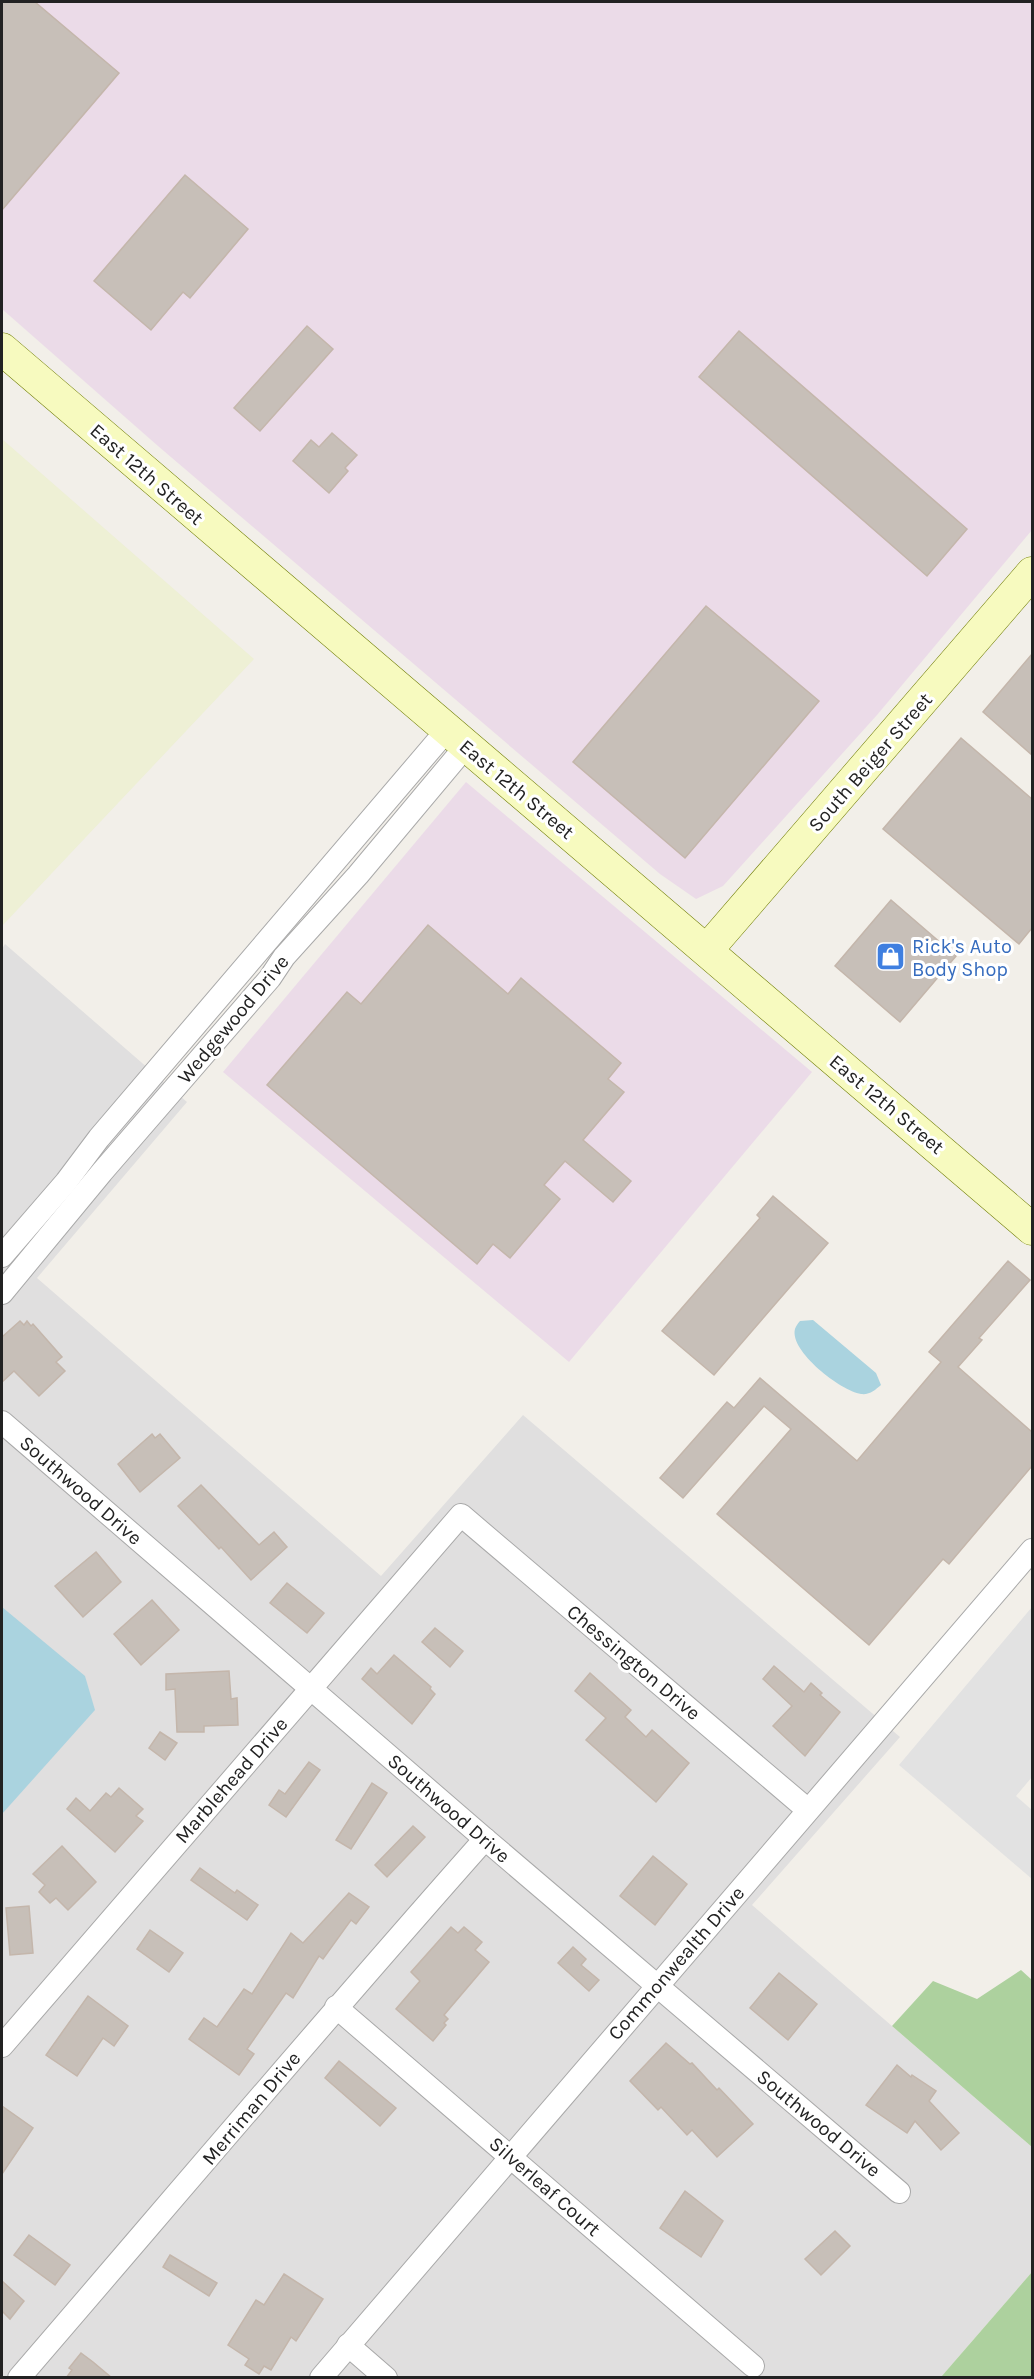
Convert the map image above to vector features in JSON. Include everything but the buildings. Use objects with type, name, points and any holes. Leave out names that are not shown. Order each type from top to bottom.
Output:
[{"type":"street","name":"East 12th Street","points":[[2,349],[1032,1228]]},
{"type":"street","name":"South Beiger Street","points":[[707,950],[1032,573]]},
{"type":"street","name":"Wedgewood Drive","points":[[2,1256],[66,1182],[99,1138],[457,738]]},
{"type":"street","name":"Wedgewood Drive","points":[[2,1293],[270,978],[284,957],[358,875],[457,738]]},
{"type":"street","name":"Southwood Drive","points":[[2,1422],[484,1839],[899,2192]]},
{"type":"street","name":"Marblehead Drive","points":[[3,2041],[461,1515]]},
{"type":"street","name":"Chessington Drive","points":[[461,1515],[808,1810]]},
{"type":"street","name":"Commonwealth Drive","points":[[321,2378],[1032,1550]]},
{"type":"street","name":"Merriman Drive","points":[[19,2378],[206,2162],[336,2007],[484,1839]]},
{"type":"street","name":"Silverleaf Court","points":[[336,2007],[753,2366]]},
{"type":"street","points":[[348,2345],[386,2378]]},
{"type":"street","points":[[2,2366],[14,2378]]},
{"type":"shaded area","points":[[2,2],[1032,2],[1032,530],[877,715],[723,886],[696,899],[660,874],[158,446],[2,309]]},
{"type":"shaded area","points":[[466,782],[812,1072],[569,1362],[223,1072]]},
{"type":"shaded area","points":[[5,944],[187,1102],[37,1278],[381,1576],[523,1415],[900,1737],[752,1905],[1032,2147],[1032,2272],[941,2377],[2,2378],[2,949]]},
{"type":"shaded area","points":[[1032,1607],[1032,1777],[1016,1796],[1032,1810],[1032,1879],[899,1765]]},
{"type":"green space","points":[[2,439],[254,659],[2,926]]},
{"type":"green space","points":[[1021,1970],[1032,1980],[1032,2147],[892,2026],[933,1981],[977,1999]]},
{"type":"green space","points":[[1032,2272],[1032,2377],[941,2377]]},
{"type":"water","points":[[813,1320],[876,1373],[881,1385],[870,1393],[861,1394],[841,1386],[818,1369],[800,1348],[795,1338],[795,1329],[800,1321]]},
{"type":"water","points":[[2,1607],[85,1676],[95,1710],[2,1814]]},
{"type":"place","name":"Rick's Auto Body Shop","points":[[891,957]]}]
